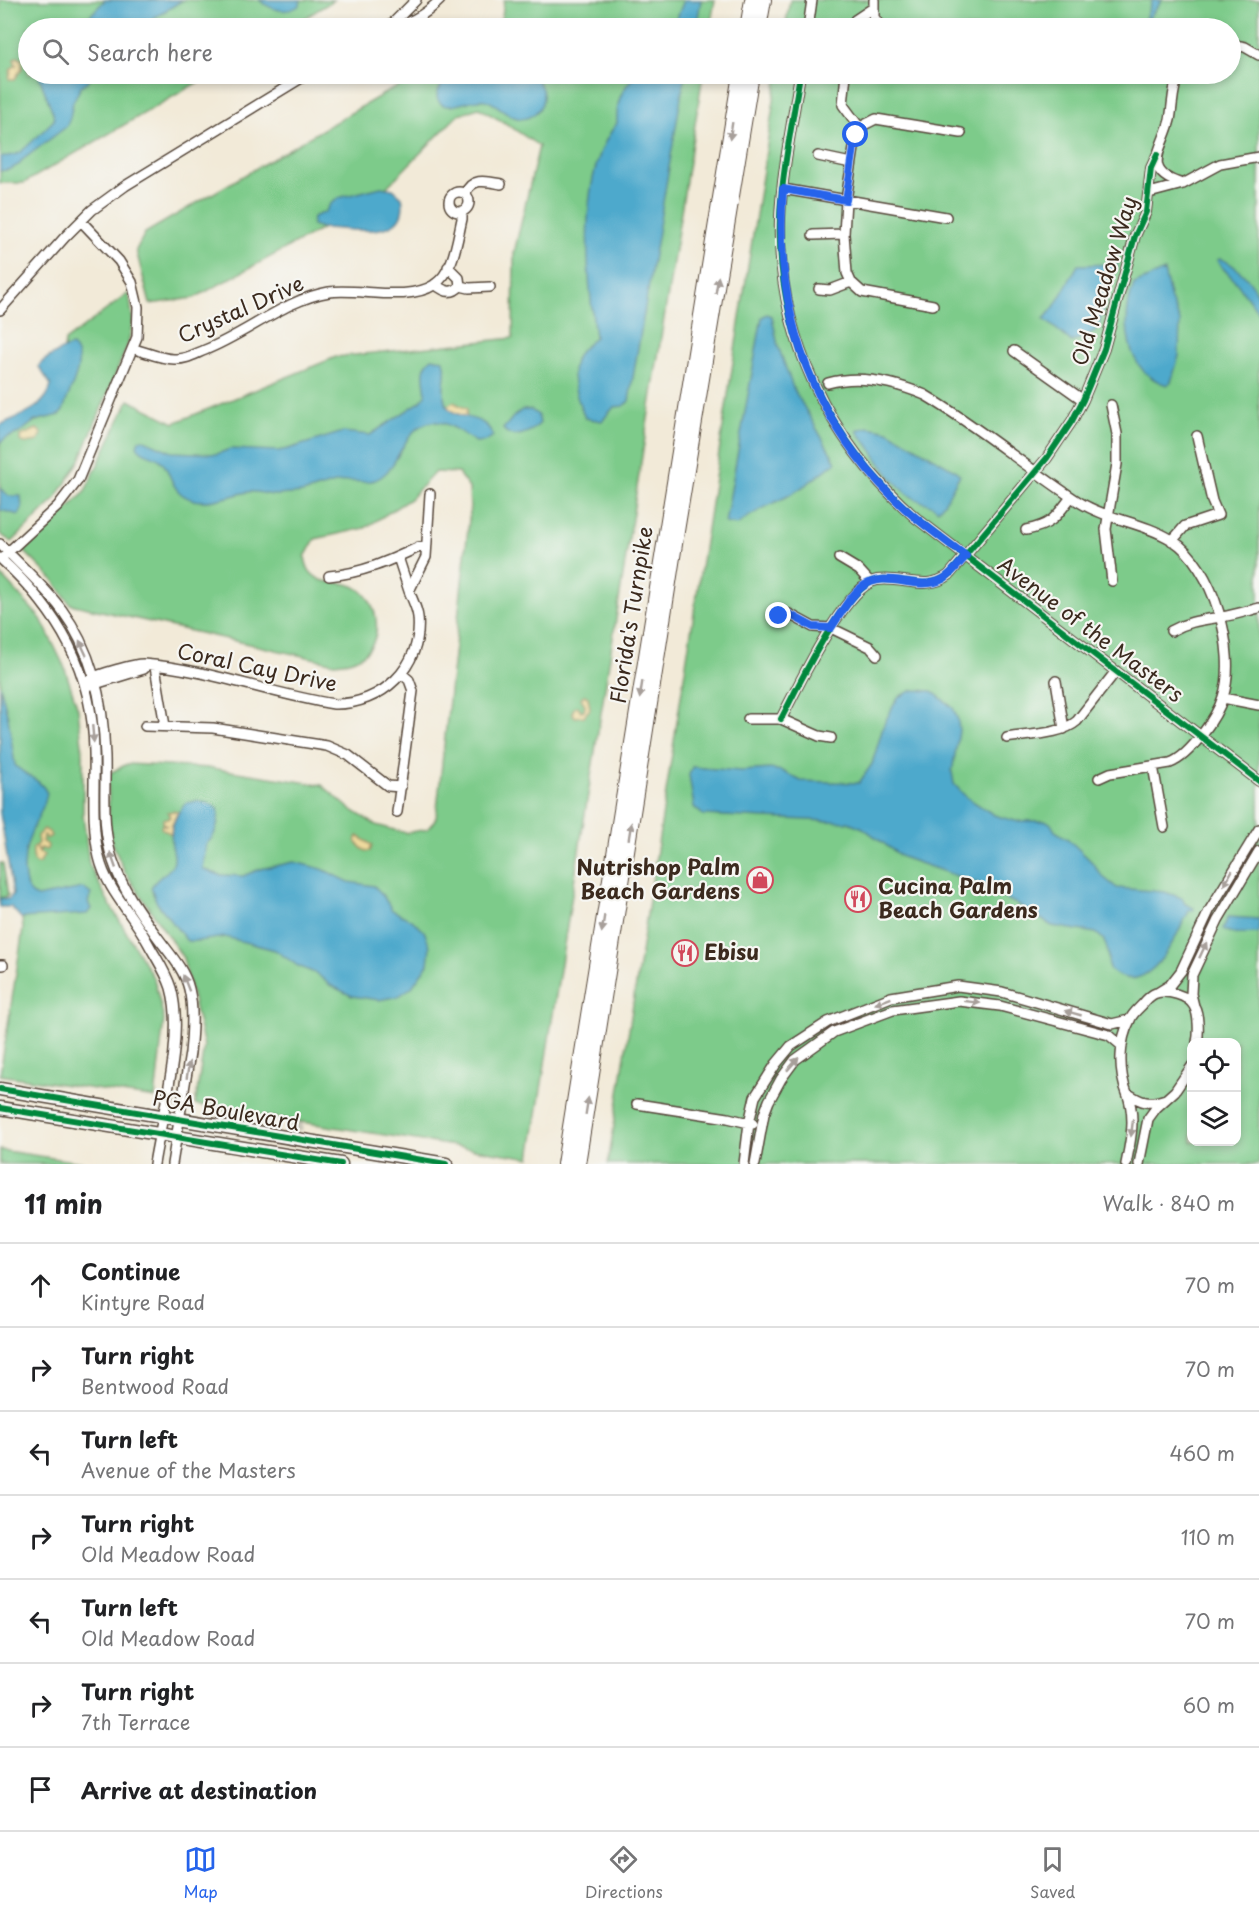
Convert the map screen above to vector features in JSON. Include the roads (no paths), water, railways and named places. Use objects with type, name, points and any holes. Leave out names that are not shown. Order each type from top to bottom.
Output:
[{"type":"highway","points":[[749,18],[752,0]]},
{"type":"highway","points":[[761,18],[764,0]]},
{"type":"highway","name":"Florida's Turnpike","points":[[564,1164],[738,84]]},
{"type":"highway","name":"Florida's Turnpike","points":[[578,1164],[750,84]]},
{"type":"main road","name":"PGA Boulevard","points":[[0,1089],[178,1128],[446,1164]]},
{"type":"main road","name":"PGA Boulevard","points":[[0,1108],[161,1125],[341,1164]]},
{"type":"street","points":[[398,18],[416,0]]},
{"type":"street","points":[[416,18],[440,0]]},
{"type":"street","points":[[809,18],[812,0]]},
{"type":"street","points":[[857,18],[874,4]]},
{"type":"street","points":[[1241,46],[1259,55]]},
{"type":"street","points":[[0,310],[92,210],[125,186],[292,84]]},
{"type":"street","name":"Avenue of the Masters","points":[[799,84],[783,189],[780,240],[786,295],[801,354],[816,389],[847,444],[876,480],[916,518],[1259,781]]},
{"type":"street","points":[[845,84],[843,105],[860,128]]},
{"type":"street","name":"Old Meadow Way","points":[[870,582],[883,579],[932,583],[949,575],[1060,440],[1083,400],[1104,349],[1135,236],[1146,212],[1151,168],[1168,125],[1176,84]]},
{"type":"street","points":[[933,305],[867,293],[858,290],[851,282],[847,273],[844,234],[851,163],[856,135],[867,122],[880,119],[961,133]]},
{"type":"street","name":"Old Meadow Way","points":[[1157,155],[1159,169],[1164,176],[1183,184]]},
{"type":"street","points":[[818,156],[851,163]]},
{"type":"street","name":"Old Meadow Way","points":[[1149,193],[1183,184],[1220,164],[1259,157]]},
{"type":"street","points":[[465,194],[469,186],[476,181],[485,180],[501,184]]},
{"type":"street","points":[[783,189],[946,217]]},
{"type":"street","points":[[455,193],[465,194],[469,202],[467,208],[462,211],[453,210],[449,201],[455,193]]},
{"type":"street","points":[[435,284],[448,267],[462,219],[462,211]]},
{"type":"street","points":[[3,556],[58,506],[78,480],[134,349],[139,316],[132,282],[119,261],[81,221]]},
{"type":"street","points":[[813,235],[844,234]]},
{"type":"street","points":[[448,267],[459,278],[460,286],[490,287]]},
{"type":"street","points":[[819,289],[830,290],[851,282]]},
{"type":"street","name":"Crystal Drive","points":[[134,349],[172,359],[185,358],[227,341],[290,306],[321,294],[342,291],[410,293],[427,289],[435,284],[449,291],[460,286]]},
{"type":"street","points":[[1014,351],[1083,400]]},
{"type":"street","points":[[828,383],[858,379],[898,385],[918,392],[938,402],[1095,511],[1152,530],[1173,540],[1193,559],[1202,573],[1220,617],[1228,658],[1227,684],[1223,698],[1200,735],[1178,759],[1153,766],[1110,773],[1099,778]]},
{"type":"street","points":[[1111,405],[1118,434],[1118,451],[1106,537],[1112,581]]},
{"type":"street","points":[[1173,540],[1185,526],[1218,515],[1212,501],[1197,436]]},
{"type":"street","points":[[409,591],[424,562],[430,494]]},
{"type":"street","points":[[1026,530],[1044,527],[1058,514],[1071,496]]},
{"type":"street","points":[[0,544],[3,556],[51,613],[70,646],[84,684],[94,732],[96,844],[99,860],[115,896],[139,938],[160,965]]},
{"type":"street","points":[[329,576],[358,572],[419,547],[426,548]]},
{"type":"street","points":[[3,556],[52,597],[64,612],[82,646],[95,681],[105,754],[106,823],[112,859],[171,988],[175,1030],[154,1164]]},
{"type":"street","name":"Coral Cay Drive","points":[[84,684],[154,667],[176,669],[334,704],[352,703],[377,694],[391,686],[402,674],[410,660],[418,634],[418,615],[398,557]]},
{"type":"street","points":[[781,719],[831,628],[856,592],[870,582],[860,570],[839,558]]},
{"type":"street","points":[[1171,631],[1200,620],[1259,608]]},
{"type":"street","points":[[779,616],[789,614],[813,627],[831,628],[870,647],[877,655]]},
{"type":"street","points":[[154,667],[165,726]]},
{"type":"street","points":[[1007,738],[1064,729],[1077,721],[1116,671]]},
{"type":"street","points":[[397,812],[413,691],[409,680],[402,674]]},
{"type":"street","points":[[1056,681],[1064,729]]},
{"type":"street","points":[[1223,698],[1259,705]]},
{"type":"street","points":[[748,719],[781,719],[819,736],[831,738]]},
{"type":"street","points":[[145,726],[213,728],[327,746],[348,755],[388,786],[400,787]]},
{"type":"street","points":[[1153,766],[1164,827]]},
{"type":"street","points":[[1126,1164],[1133,1119],[1121,1067],[1122,1046],[1130,1020],[1148,998],[1170,985],[1181,971],[1225,881],[1259,829]]},
{"type":"street","points":[[1198,1038],[1199,1033],[1191,994],[1192,975],[1218,920],[1259,850]]},
{"type":"street","points":[[124,885],[138,900],[156,926],[169,953]]},
{"type":"street","points":[[115,896],[169,953],[189,989],[192,1034],[172,1164]]},
{"type":"street","points":[[160,965],[176,962]]},
{"type":"street","points":[[744,1164],[755,1097],[776,1064],[791,1046],[828,1022],[891,997],[957,986],[1002,992],[1112,1024],[1130,1020]]},
{"type":"street","points":[[1157,993],[1174,993],[1194,1006]]},
{"type":"street","points":[[755,1164],[761,1126],[769,1101],[795,1060],[834,1032],[893,1010],[959,1001],[1000,1006],[1109,1035],[1122,1046]]},
{"type":"street","points":[[1139,1164],[1148,1119],[1174,1091],[1187,1072]]},
{"type":"street","points":[[1127,1093],[1148,1104],[1166,1099]]},
{"type":"street","points":[[637,1104],[761,1126]]},
{"type":"water","points":[[105,0],[183,0],[154,18],[88,18]]},
{"type":"water","points":[[259,0],[301,0],[300,5],[295,8],[279,10]]},
{"type":"water","points":[[684,0],[701,0],[698,18],[677,18]]},
{"type":"water","points":[[1152,0],[1162,0],[1149,18],[1146,18]]},
{"type":"water","points":[[42,84],[84,84],[73,102],[66,127],[20,164],[0,171],[0,157],[19,153],[54,120]]},
{"type":"water","points":[[442,84],[539,84],[543,99],[534,114],[521,119],[485,100],[452,106],[441,104],[437,96]]},
{"type":"water","points":[[628,84],[683,84],[629,401],[624,406],[614,407],[602,421],[585,418],[576,393],[573,375],[576,358],[595,337],[588,256],[588,227],[595,170],[604,145],[617,123],[620,96]]},
{"type":"water","points":[[381,187],[393,189],[402,197],[402,212],[397,221],[388,227],[361,230],[321,228],[312,225],[313,217],[325,212],[338,198]]},
{"type":"water","points":[[1220,259],[1237,269],[1253,286],[1259,297],[1259,313],[1219,264],[1217,260]]},
{"type":"water","points":[[1118,264],[1110,282],[1099,326],[1094,332],[1072,342],[1044,319],[1054,307],[1078,265]]},
{"type":"water","points":[[1164,271],[1171,300],[1180,321],[1179,356],[1171,382],[1167,385],[1142,369],[1134,357],[1127,328],[1134,284]]},
{"type":"water","points":[[767,314],[772,316],[778,346],[793,388],[836,462],[812,481],[737,525],[725,523],[762,317]]},
{"type":"water","points":[[72,346],[77,352],[78,368],[63,411],[59,415],[35,421],[0,443],[0,425],[31,410],[44,400],[48,393],[51,385],[39,367],[40,364]]},
{"type":"water","points":[[432,358],[443,360],[445,364],[444,397],[449,408],[454,413],[483,423],[493,436],[486,441],[476,442],[447,424],[427,423],[412,433],[393,464],[376,480],[346,481],[299,493],[275,495],[252,492],[201,501],[186,497],[180,492],[160,460],[137,446],[139,440],[142,439],[172,452],[217,454],[230,449],[278,451],[343,432],[370,435],[420,402],[426,395],[424,370]]},
{"type":"water","points":[[522,410],[531,410],[538,415],[540,423],[532,430],[522,434],[507,433],[503,429]]},
{"type":"water","points":[[868,427],[888,431],[960,475],[938,510],[912,497],[892,478],[857,430]]},
{"type":"water","points":[[0,488],[9,496],[21,496],[22,509],[19,515],[0,510]]},
{"type":"water","points":[[0,685],[8,717],[15,765],[41,784],[47,793],[27,844],[24,864],[25,882],[32,894],[37,897],[83,888],[91,894],[88,902],[91,909],[87,914],[21,918],[11,907],[0,907],[0,898],[9,899],[13,894],[0,812]]},
{"type":"water","points":[[913,690],[932,691],[953,708],[958,720],[959,731],[952,772],[954,784],[966,797],[994,815],[1015,821],[1047,821],[1117,888],[1165,892],[1182,898],[1185,904],[1194,908],[1189,911],[1168,950],[1148,973],[1136,978],[1123,977],[1109,969],[1107,948],[1103,939],[1096,933],[1052,926],[977,883],[902,857],[863,828],[848,822],[703,815],[694,807],[689,775],[692,767],[741,771],[771,769],[782,771],[801,781],[859,783],[872,764],[884,724],[898,697]]},
{"type":"water","points":[[197,801],[211,804],[218,809],[218,823],[215,833],[206,844],[203,869],[220,875],[243,876],[260,869],[294,862],[322,869],[349,882],[374,886],[392,910],[413,921],[424,931],[430,946],[428,964],[412,987],[399,996],[379,1000],[352,996],[330,985],[317,974],[298,966],[275,950],[225,937],[187,941],[157,903],[151,888],[174,862],[171,833],[176,817],[186,803]]},
{"type":"water","points":[[1228,917],[1259,919],[1259,933],[1231,933],[1223,929]]},
{"type":"place","name":"Nutrishop Palm Beach Gardens","points":[[760,880]]},
{"type":"place","name":"Cucina Palm Beach Gardens","points":[[858,899]]},
{"type":"place","name":"Ebisu","points":[[685,953]]}]
